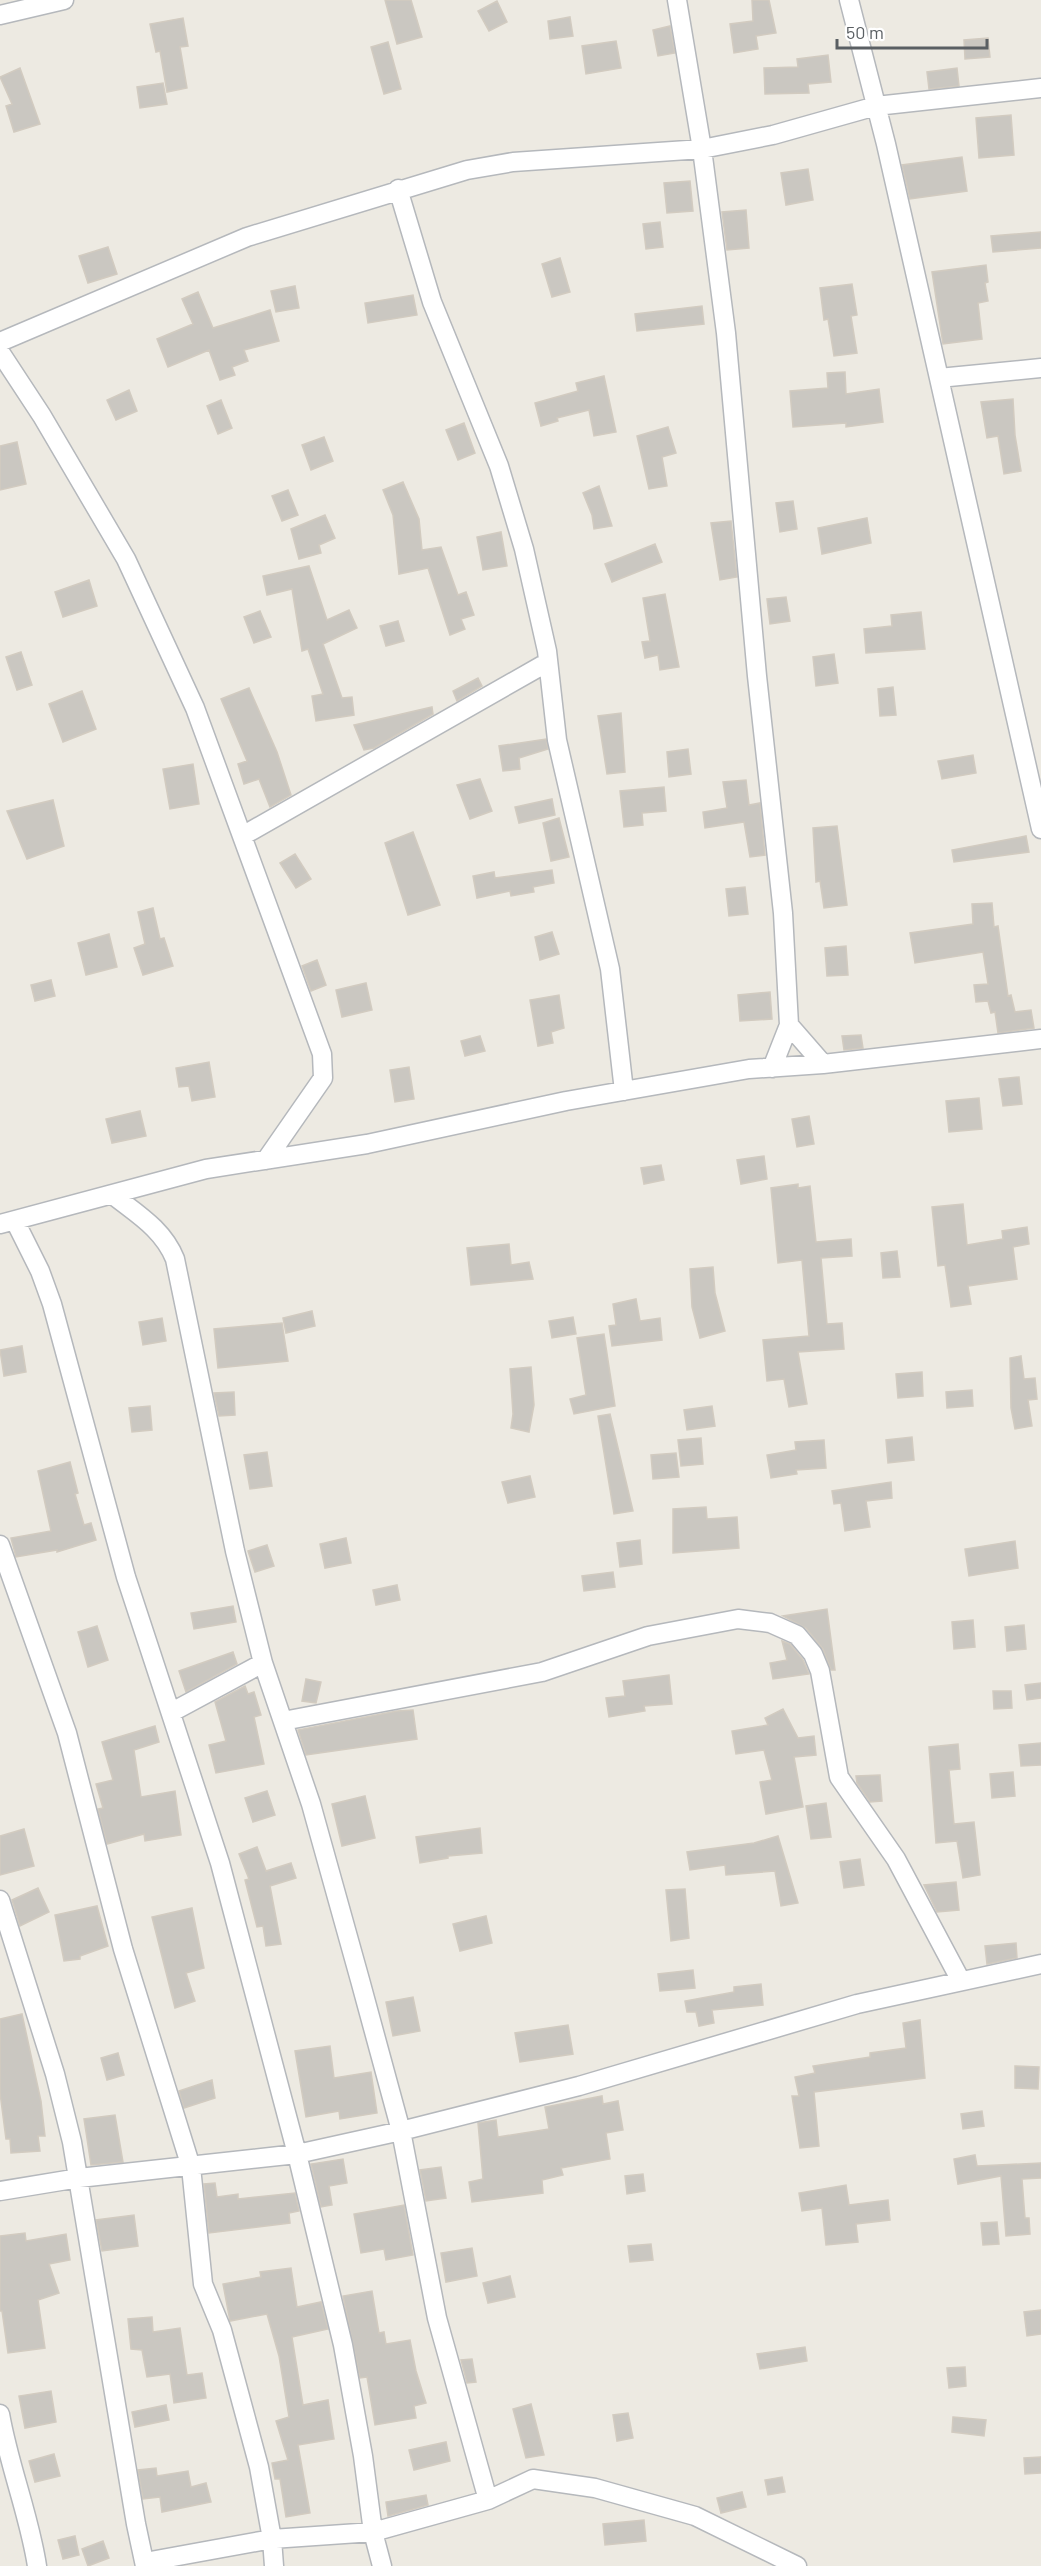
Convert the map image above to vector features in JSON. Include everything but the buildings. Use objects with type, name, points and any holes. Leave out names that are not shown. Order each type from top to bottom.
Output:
[{"type":"street","points":[[0,15],[64,0]]},
{"type":"street","points":[[677,0],[702,149],[726,333],[757,676],[783,913],[789,1024],[772,1068]]},
{"type":"street","points":[[849,0],[939,378],[1041,829]]},
{"type":"street","points":[[0,342],[247,237],[360,204],[398,189],[467,170],[513,162],[702,149],[773,135],[876,106],[1041,88]]},
{"type":"street","points":[[398,189],[432,302],[507,489],[524,549],[548,662],[557,740],[610,969],[624,1091]]},
{"type":"street","points":[[0,352],[42,416],[126,559],[195,708],[299,987],[324,1066],[323,1078],[266,1160]]},
{"type":"street","points":[[939,378],[1041,368]]},
{"type":"street","points":[[244,835],[548,662]]},
{"type":"street","points":[[789,1024],[823,1064]]},
{"type":"street","points":[[382,2566],[373,2532],[363,2456],[343,2345],[297,2154],[220,1863],[126,1577],[52,1304],[40,1271],[8,1223],[207,1169],[367,1144],[624,1091],[772,1068],[1041,1039]]},
{"type":"street","points":[[112,1195],[160,1231],[169,1244],[174,1259],[232,1539],[263,1664],[311,1804],[401,2131],[437,2318],[488,2500]]},
{"type":"street","points":[[0,1545],[67,1733],[123,1949],[191,2167],[203,2284],[222,2330],[259,2467],[272,2539],[274,2566]]},
{"type":"street","points":[[283,1721],[542,1672],[648,1636],[738,1619],[770,1623],[797,1635],[813,1654],[819,1671],[839,1777],[896,1859],[961,1981]]},
{"type":"street","points":[[172,1712],[263,1664]]},
{"type":"street","points":[[0,1900],[55,2074],[79,2178],[136,2524],[145,2564],[272,2539],[373,2532],[488,2500],[533,2479],[596,2488],[695,2516],[797,2566]]},
{"type":"street","points":[[0,2191],[79,2178],[297,2154],[401,2131],[579,2086],[857,2004],[1041,1964]]},
{"type":"street","points":[[0,2414],[6,2446],[32,2536],[37,2566]]}]
